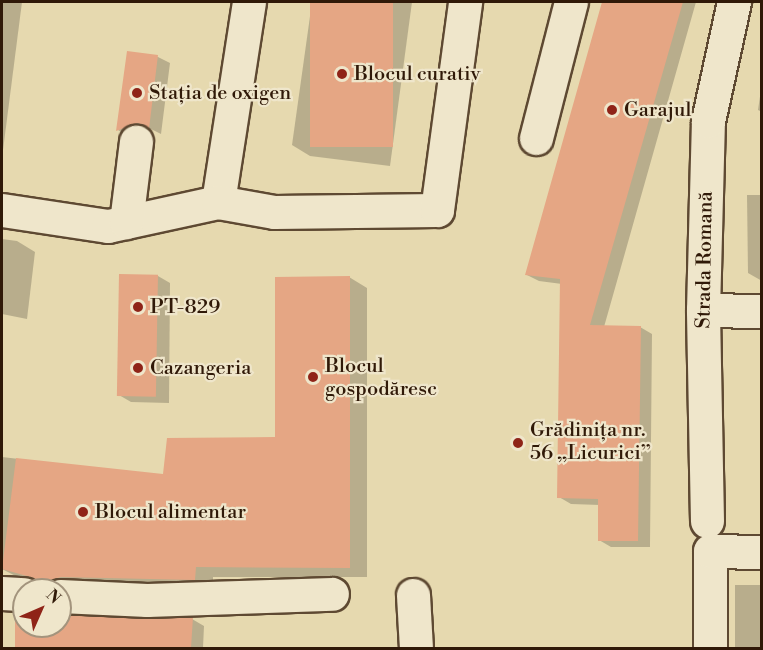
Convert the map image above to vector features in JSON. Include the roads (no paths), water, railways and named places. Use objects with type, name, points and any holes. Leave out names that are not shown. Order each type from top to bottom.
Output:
[{"type":"street","points":[[218,201],[249,2]]},
{"type":"street","points":[[2,210],[108,226],[218,201],[274,212],[437,210],[465,2]]},
{"type":"street","points":[[536,138],[571,2]]},
{"type":"street","name":"Strada Romană","points":[[710,648],[703,310],[708,121],[734,2]]},
{"type":"street","points":[[126,222],[136,142]]},
{"type":"street","points":[[703,310],[762,311]]},
{"type":"street","points":[[709,536],[762,552]]},
{"type":"street","points":[[72,597],[147,600],[332,594]]},
{"type":"street","points":[[413,595],[416,648]]},
{"type":"place","name":"Blocul curativ","points":[[342,74]]},
{"type":"place","name":"Stația de oxigen","points":[[137,93]]},
{"type":"place","name":"Garajul","points":[[612,110]]},
{"type":"place","name":"PT-829","points":[[138,307]]},
{"type":"place","name":"Cazangeria","points":[[138,368]]},
{"type":"place","name":"Blocul gospodăresc","points":[[313,377]]},
{"type":"place","name":"Grădinița nr. 56 „Licurici”","points":[[518,443]]},
{"type":"place","name":"Blocul alimentar","points":[[83,512]]}]
